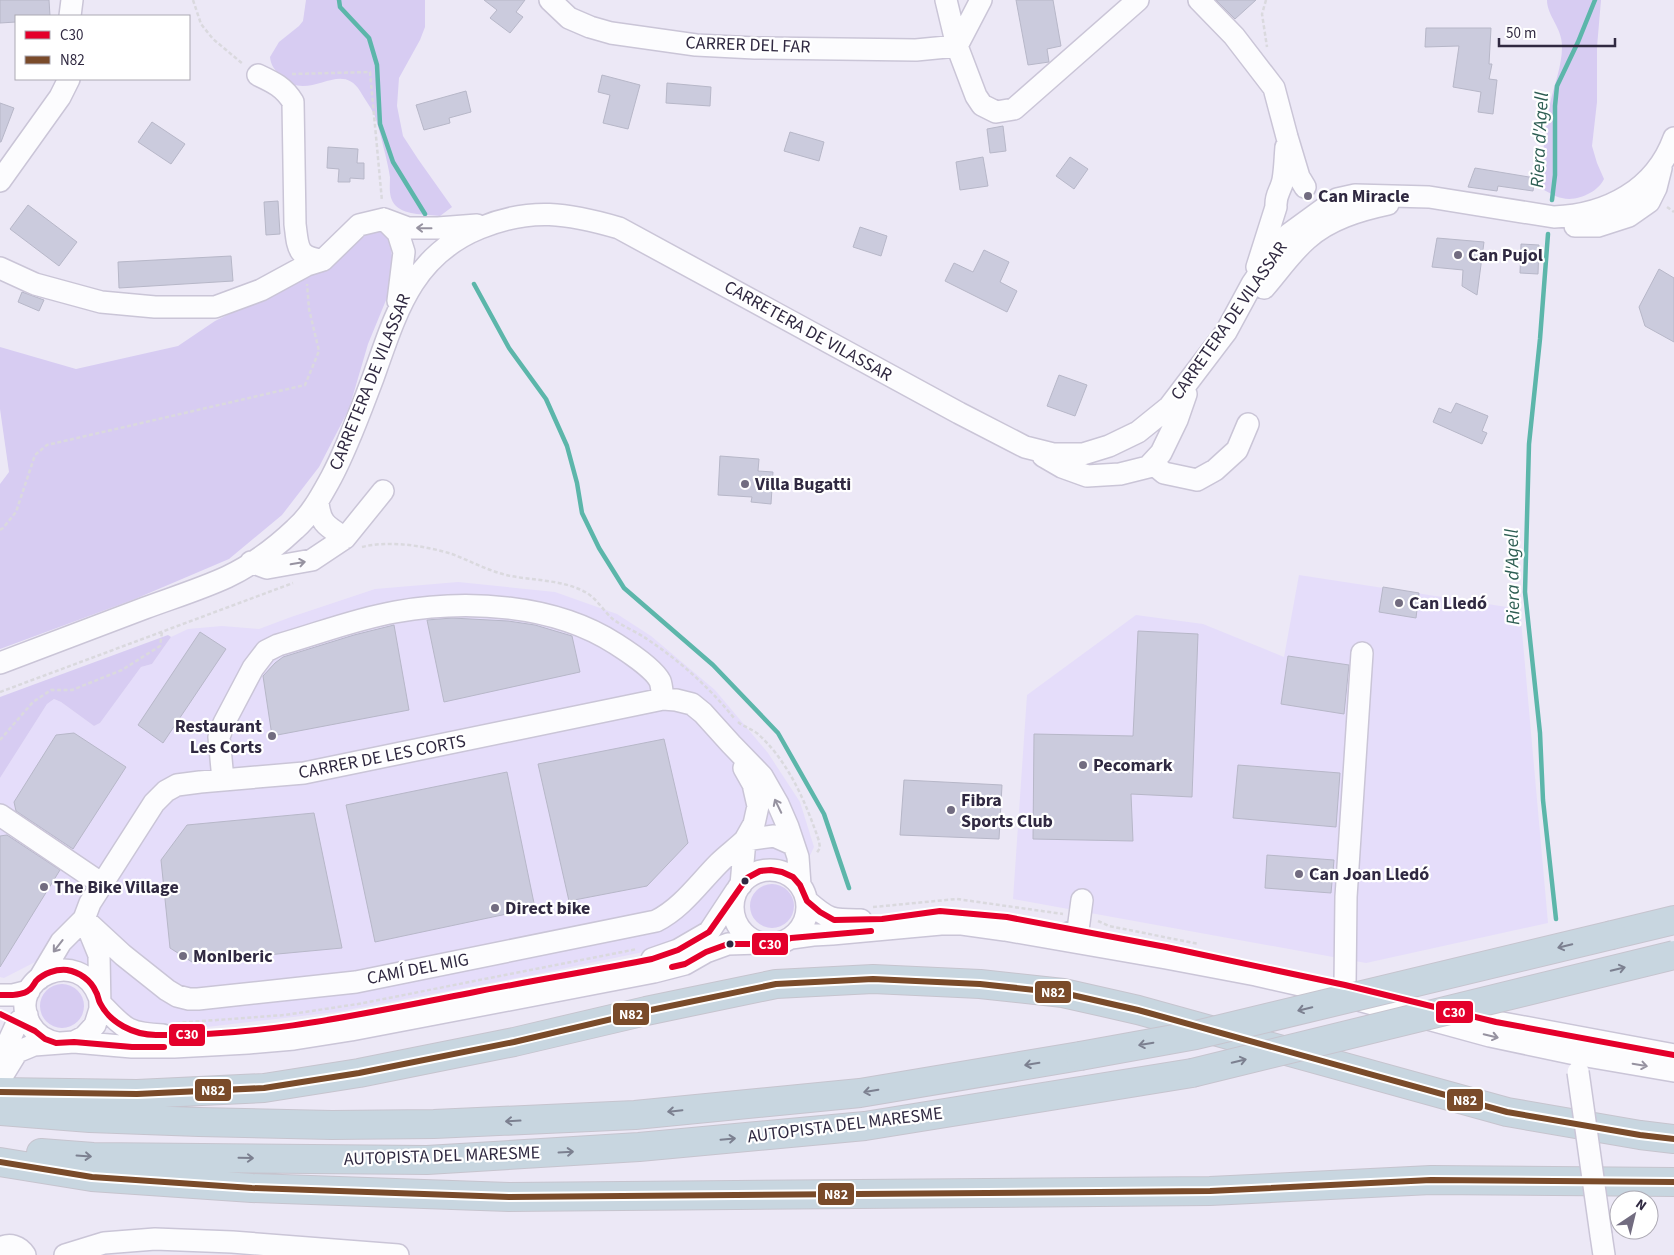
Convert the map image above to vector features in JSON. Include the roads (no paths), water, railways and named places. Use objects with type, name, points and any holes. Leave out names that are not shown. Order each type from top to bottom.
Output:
[{"type":"highway","name":"AUTOPISTA DEL MARESME","points":[[0,1111],[90,1118],[199,1122],[332,1125],[434,1124],[616,1116],[860,1093],[1196,1035],[1674,920]]},
{"type":"highway","name":"AUTOPISTA DEL MARESME","points":[[0,1150],[93,1157],[427,1160],[639,1148],[865,1126],[1192,1073],[1674,955]]},
{"type":"highway","points":[[0,1069],[137,1094],[264,1088],[359,1073],[514,1042],[646,1011],[776,984],[873,979],[980,984],[1062,993],[1138,1010],[1507,1112],[1674,1139]]},
{"type":"highway","points":[[0,1162],[92,1177],[252,1188],[509,1197],[1210,1191],[1430,1180],[1674,1182]]},
{"type":"street","points":[[70,15],[72,0]]},
{"type":"street","name":"CARRER DEL FAR","points":[[550,0],[569,18],[590,27],[611,33],[696,45],[755,48],[916,50],[957,46]]},
{"type":"street","points":[[946,0],[957,46],[976,96],[982,105],[996,112],[1014,109],[1138,0]]},
{"type":"street","points":[[957,46],[981,0]]},
{"type":"street","points":[[1200,0],[1234,36],[1274,88],[1299,177],[1318,201]]},
{"type":"street","points":[[258,75],[279,85],[288,92],[293,102],[294,224],[300,252],[315,263]]},
{"type":"street","points":[[0,181],[60,97],[68,80]]},
{"type":"street","points":[[1256,289],[1283,180],[1287,137]]},
{"type":"street","name":"CARRETERA DE VILASSAR","points":[[0,663],[227,576],[268,552],[297,528],[318,502],[347,447],[397,310],[413,281],[435,256],[462,235],[490,224],[523,215],[559,214],[589,219],[619,228],[894,387],[1025,447],[1052,454],[1083,454],[1109,446],[1138,432],[1169,407],[1256,289],[1271,256],[1318,201],[1355,195],[1429,197],[1554,217],[1583,214],[1613,205],[1631,194],[1654,174],[1668,155],[1674,138]]},
{"type":"street","points":[[1278,198],[1286,184],[1296,182],[1318,201],[1366,203],[1381,206]]},
{"type":"street","points":[[1256,289],[1286,262],[1308,238],[1331,223],[1359,210],[1429,197]]},
{"type":"street","points":[[1278,198],[1285,213],[1300,218],[1318,201]]},
{"type":"street","points":[[384,219],[398,233],[404,252],[397,310]]},
{"type":"street","points":[[0,268],[34,284],[101,302],[155,307],[215,306],[261,290],[315,263],[359,225],[384,219],[408,228],[490,224]]},
{"type":"street","points":[[1025,447],[1062,467],[1087,476],[1120,474],[1148,467],[1162,453],[1177,420],[1192,377]]},
{"type":"street","points":[[1152,463],[1164,473],[1197,480],[1215,470],[1237,450],[1248,424]]},
{"type":"street","points":[[251,562],[267,568],[312,560],[352,543],[383,491]]},
{"type":"street","points":[[318,502],[319,516],[329,528],[352,543]]},
{"type":"street","points":[[223,780],[219,737],[224,723],[253,668],[266,651],[278,645],[361,619],[395,612],[472,606],[511,607],[544,613],[574,622],[606,637],[647,666],[660,680],[663,699]]},
{"type":"street","points":[[1345,985],[1346,897],[1362,653]]},
{"type":"street","name":"CARRER DE LES CORTS","points":[[84,919],[90,903],[154,803],[166,791],[177,785],[304,774],[663,699],[692,704],[703,713],[731,744]]},
{"type":"street","points":[[731,744],[753,784],[758,806],[754,824],[745,840],[739,888],[733,904],[734,916],[746,935],[760,943]]},
{"type":"street","points":[[731,744],[762,776],[778,804],[798,857],[806,919],[799,931],[791,938]]},
{"type":"street","points":[[0,815],[102,884]]},
{"type":"street","points":[[745,840],[774,836],[792,844]]},
{"type":"street","name":"CAMÍ DEL MIG","points":[[84,919],[123,955],[177,996],[198,999],[319,987],[356,982],[656,921],[668,915],[678,906],[720,862],[745,840]]},
{"type":"street","points":[[739,888],[753,874],[771,870],[793,877],[820,912],[834,920],[882,919],[940,911],[1007,917],[1345,985],[1525,1028],[1674,1055]]},
{"type":"street","name":"CAMÍ DEL MIG","points":[[99,1000],[119,1024],[130,1031],[143,1034],[177,1035],[266,1029],[350,1017],[652,959],[695,942],[708,932],[739,888]]},
{"type":"street","points":[[1078,930],[1082,900]]},
{"type":"street","points":[[84,919],[99,955],[98,1020],[92,1030],[84,1037],[68,1043],[34,1045],[18,1052],[1,1078],[0,1069],[7,1045],[20,1021],[26,1000],[60,942],[84,919]]},
{"type":"street","points":[[20,1021],[44,1039],[68,1043],[132,1047],[248,1044],[351,1030],[654,972],[685,964],[706,952],[728,944],[776,944],[791,938],[812,935],[941,924],[962,924],[1166,958],[1309,987],[1490,1036],[1576,1063],[1674,1071]]},
{"type":"street","points":[[1054,938],[1078,930]]},
{"type":"street","points":[[0,995],[13,994],[34,985],[54,971],[65,970],[76,972],[90,982],[99,1000]]},
{"type":"street","points":[[1525,1028],[1567,1044],[1576,1063],[1602,1245]]},
{"type":"street","points":[[1576,1063],[1587,1048],[1626,1046]]},
{"type":"street","points":[[65,1255],[104,1243],[155,1239],[232,1242],[398,1255]]},
{"type":"waterway","points":[[339,0],[340,7],[369,38],[377,65],[380,124],[393,162],[425,214]]},
{"type":"waterway","name":"Riera d'Agell","points":[[1552,200],[1555,175],[1555,106],[1557,86],[1595,0]]},
{"type":"waterway","name":"Riera d'Agell","points":[[1548,234],[1529,444],[1525,592],[1540,733],[1543,800],[1556,919]]},
{"type":"waterway","points":[[474,284],[509,348],[546,399],[567,446],[577,483],[582,513],[599,548],[624,588],[713,665],[778,733],[824,814],[849,888]]},
{"type":"place","name":"Can Miracle","points":[[1308,196]]},
{"type":"place","name":"Can Pujol","points":[[1458,255]]},
{"type":"place","name":"Villa Bugatti","points":[[745,484]]},
{"type":"place","name":"Can Lledó","points":[[1399,603]]},
{"type":"place","name":"Restaurant Les Corts","points":[[272,736]]},
{"type":"place","name":"Pecomark","points":[[1083,765]]},
{"type":"place","name":"Fibra Sports Club","points":[[951,810]]},
{"type":"place","name":"Can Joan Lledó","points":[[1299,874]]},
{"type":"place","name":"The Bike Village","points":[[44,887]]},
{"type":"place","name":"Direct bike","points":[[495,908]]},
{"type":"place","name":"MonIberic","points":[[183,956]]}]
